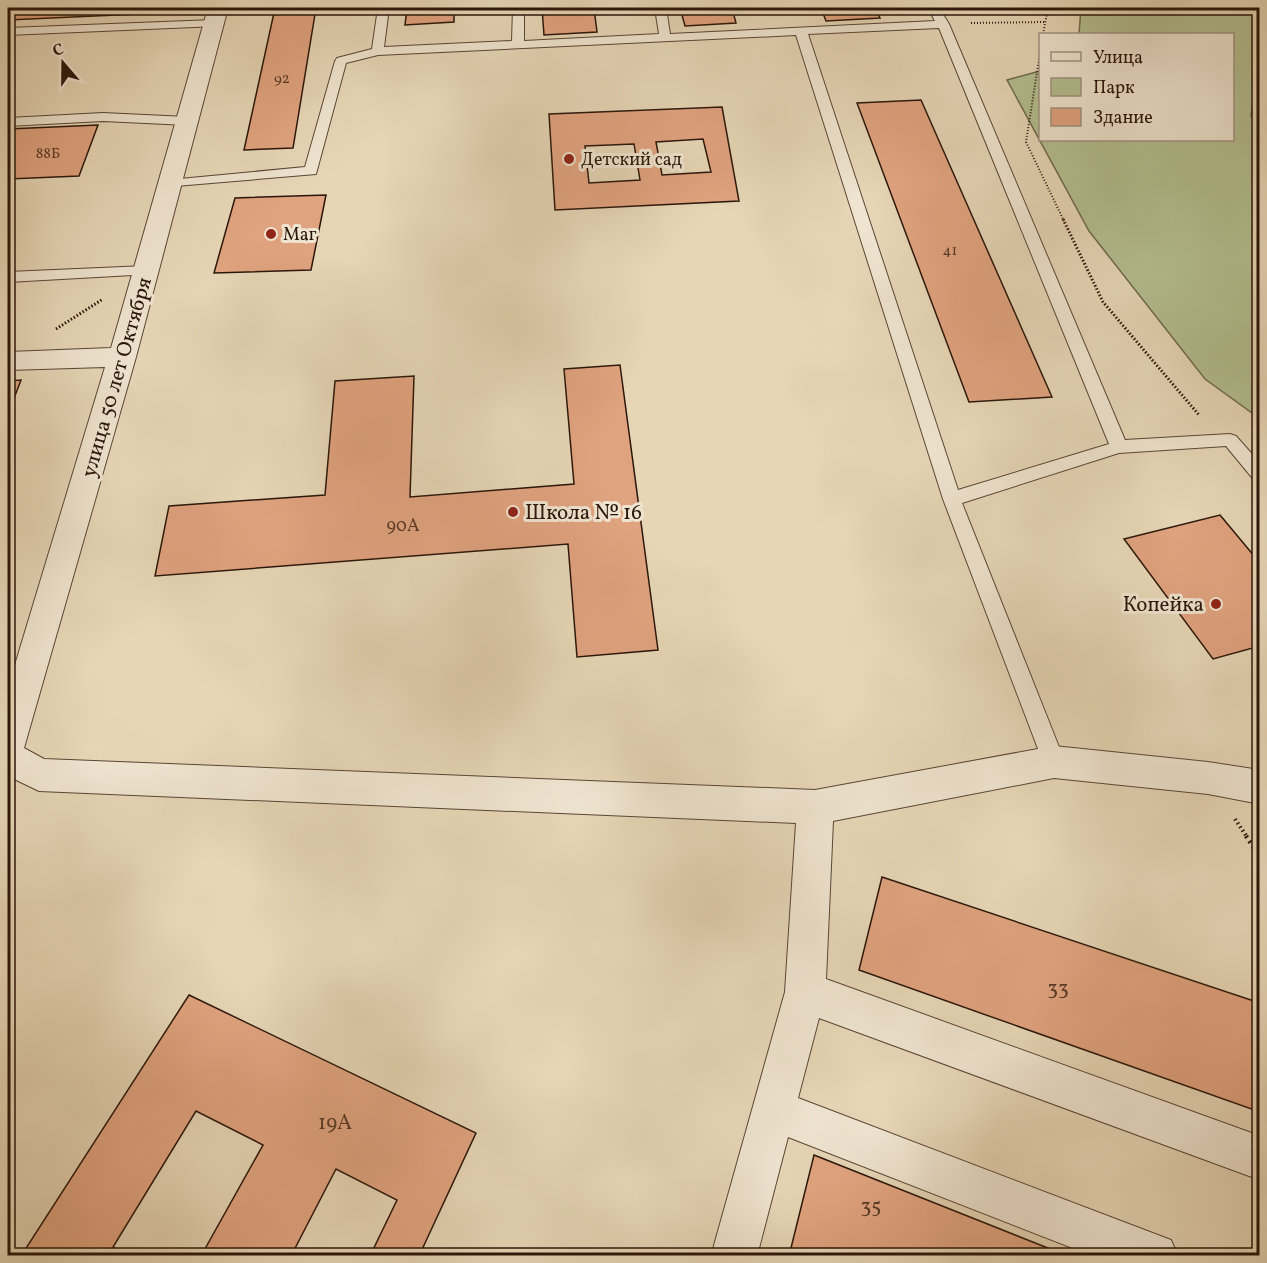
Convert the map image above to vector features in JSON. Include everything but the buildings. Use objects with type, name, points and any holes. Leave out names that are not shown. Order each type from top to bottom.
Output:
[{"type":"street","name":"улица 50 лет Октября","points":[[8,744],[122,357],[216,16]]},
{"type":"street","points":[[8,361],[122,357]]},
{"type":"street","points":[[8,757],[39,775],[815,807],[1054,762],[1208,778],[1260,787]]},
{"type":"street","points":[[734,1256],[805,992],[815,807]]},
{"type":"street","points":[[805,992],[1260,1158]]},
{"type":"street","points":[[773,1110],[1155,1256]]},
{"type":"lane","points":[[378,51],[383,8]]},
{"type":"lane","points":[[518,8],[518,44]]},
{"type":"lane","points":[[660,8],[665,36]]},
{"type":"lane","points":[[934,8],[943,24],[1119,447]]},
{"type":"lane","points":[[8,32],[216,16]]},
{"type":"lane","points":[[170,184],[311,171],[341,62],[378,51],[943,24]]},
{"type":"lane","points":[[801,31],[952,500],[1054,762]]},
{"type":"lane","points":[[8,122],[103,117],[187,120]]},
{"type":"lane","points":[[8,277],[146,271]]},
{"type":"lane","points":[[952,500],[1119,447],[1230,440],[1260,475]]},
{"type":"path","points":[[1043,33],[1048,8]]},
{"type":"path","points":[[943,24],[1046,22]]},
{"type":"path","points":[[1039,65],[1026,142],[1103,302],[1220,440]]},
{"type":"path","points":[[47,335],[146,271]]},
{"type":"green space","points":[[1081,8],[1259,8],[1259,96],[1253,102],[1251,116],[1260,124],[1259,418],[1205,379],[1089,231],[1040,141],[1234,141],[1234,33],[1079,33]]},
{"type":"green space","points":[[1039,71],[1039,139],[1007,80]]},
{"type":"place","name":"Детский сад","points":[[569,159]]},
{"type":"place","name":"Маг","points":[[271,234]]},
{"type":"place","name":"Школа № 16","points":[[513,512]]},
{"type":"place","name":"Копейка","points":[[1216,604]]}]
